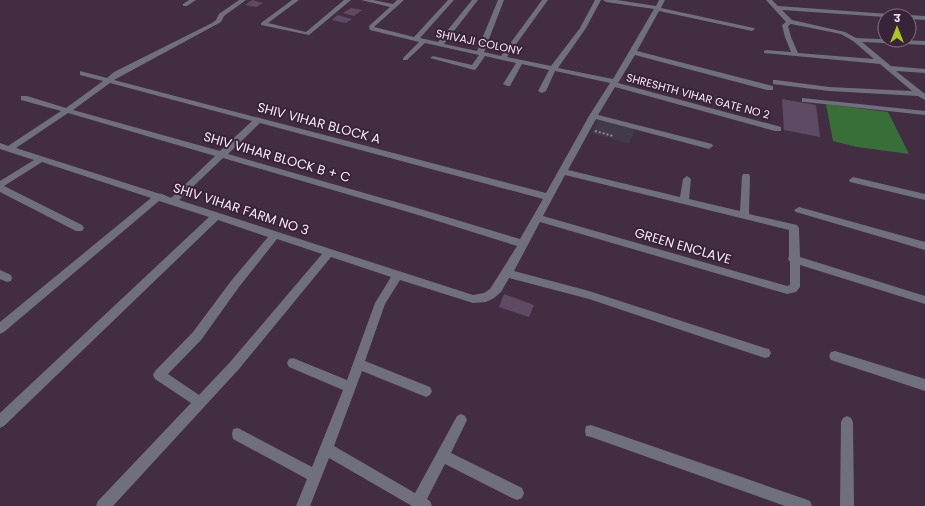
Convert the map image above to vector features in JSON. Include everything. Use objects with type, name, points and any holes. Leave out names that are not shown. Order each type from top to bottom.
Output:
[{"type":"street","points":[[185,4],[193,0]]},
{"type":"street","points":[[5,148],[68,110],[117,74],[182,42],[219,21],[221,15],[243,0]]},
{"type":"street","points":[[296,0],[263,24],[307,34],[348,0]]},
{"type":"street","points":[[364,0],[394,6],[401,0]]},
{"type":"street","points":[[415,40],[451,0]]},
{"type":"street","points":[[440,45],[475,0]]},
{"type":"street","points":[[433,58],[474,68],[482,54],[501,0]]},
{"type":"street","points":[[503,58],[546,0]]},
{"type":"street","points":[[542,91],[553,69],[583,28],[598,0]]},
{"type":"street","points":[[606,0],[752,29]]},
{"type":"street","points":[[662,0],[633,52],[593,116],[507,273],[589,294],[765,354]]},
{"type":"street","points":[[763,0],[770,1],[790,22],[837,32],[855,40],[923,96]]},
{"type":"street","name":"SHIVAJI COLONY","points":[[394,6],[371,27],[372,29],[415,40],[614,83]]},
{"type":"street","points":[[776,8],[877,14]]},
{"type":"street","points":[[790,22],[785,25],[788,37],[796,54]]},
{"type":"street","points":[[855,40],[925,44]]},
{"type":"street","points":[[405,59],[423,41]]},
{"type":"street","points":[[633,52],[770,88]]},
{"type":"street","points":[[766,52],[882,62]]},
{"type":"street","points":[[507,84],[520,62]]},
{"type":"street","points":[[889,68],[925,71]]},
{"type":"street","name":"SHIV VIHAR BLOCK A","points":[[83,73],[549,197]]},
{"type":"street","points":[[776,82],[829,89],[923,96]]},
{"type":"street","name":"SHRESHTH VIHAR GATE NO 2","points":[[614,83],[778,129]]},
{"type":"street","name":"SHIV VIHAR BLOCK B + C","points":[[24,98],[417,211],[523,244]]},
{"type":"street","points":[[805,100],[925,113]]},
{"type":"street","points":[[593,116],[709,146]]},
{"type":"street","points":[[173,201],[258,120]]},
{"type":"street","name":"SHIV VIHAR FARM NO 3","points":[[5,148],[159,196],[216,216],[473,299],[485,299],[492,295],[507,273]]},
{"type":"street","points":[[0,185],[41,159]]},
{"type":"street","points":[[563,172],[794,228],[793,259],[925,300]]},
{"type":"street","points":[[744,216],[746,176]]},
{"type":"street","points":[[684,202],[687,179]]},
{"type":"street","points":[[854,180],[925,198]]},
{"type":"street","points":[[0,188],[79,228]]},
{"type":"street","points":[[0,329],[159,196]]},
{"type":"street","points":[[799,210],[925,246]]},
{"type":"street","points":[[0,422],[216,216]]},
{"type":"street","name":"GREEN ENCLAVE","points":[[538,218],[787,290],[792,289],[795,286],[793,259]]},
{"type":"street","points":[[200,402],[159,375],[197,336],[235,284],[275,235]]},
{"type":"street","points":[[103,506],[235,365],[281,312],[329,252]]},
{"type":"street","points":[[303,506],[316,476],[380,303],[398,274]]},
{"type":"street","points":[[835,356],[925,385]]},
{"type":"street","points":[[293,363],[350,386]]},
{"type":"street","points":[[358,364],[426,391]]},
{"type":"street","points":[[326,449],[421,504],[442,456],[461,420]]},
{"type":"street","points":[[847,422],[847,506]]},
{"type":"street","points":[[592,431],[805,506]]},
{"type":"street","points":[[238,434],[316,476]]},
{"type":"street","points":[[442,456],[517,493]]},
{"type":"path","points":[[586,129],[613,136]]},
{"type":"shaded area","points":[[598,119],[635,129],[629,144],[591,133]]},
{"type":"green space","points":[[826,104],[888,112],[909,154],[857,147],[833,141]]},
{"type":"building","points":[[252,0],[263,3],[256,7],[245,5]]},
{"type":"building","points":[[351,8],[362,10],[354,16],[343,13]]},
{"type":"building","points":[[337,15],[352,19],[346,23],[332,20]]},
{"type":"building","points":[[782,99],[816,105],[820,137],[784,130]]},
{"type":"building","points":[[504,294],[534,305],[529,317],[499,307]]}]
